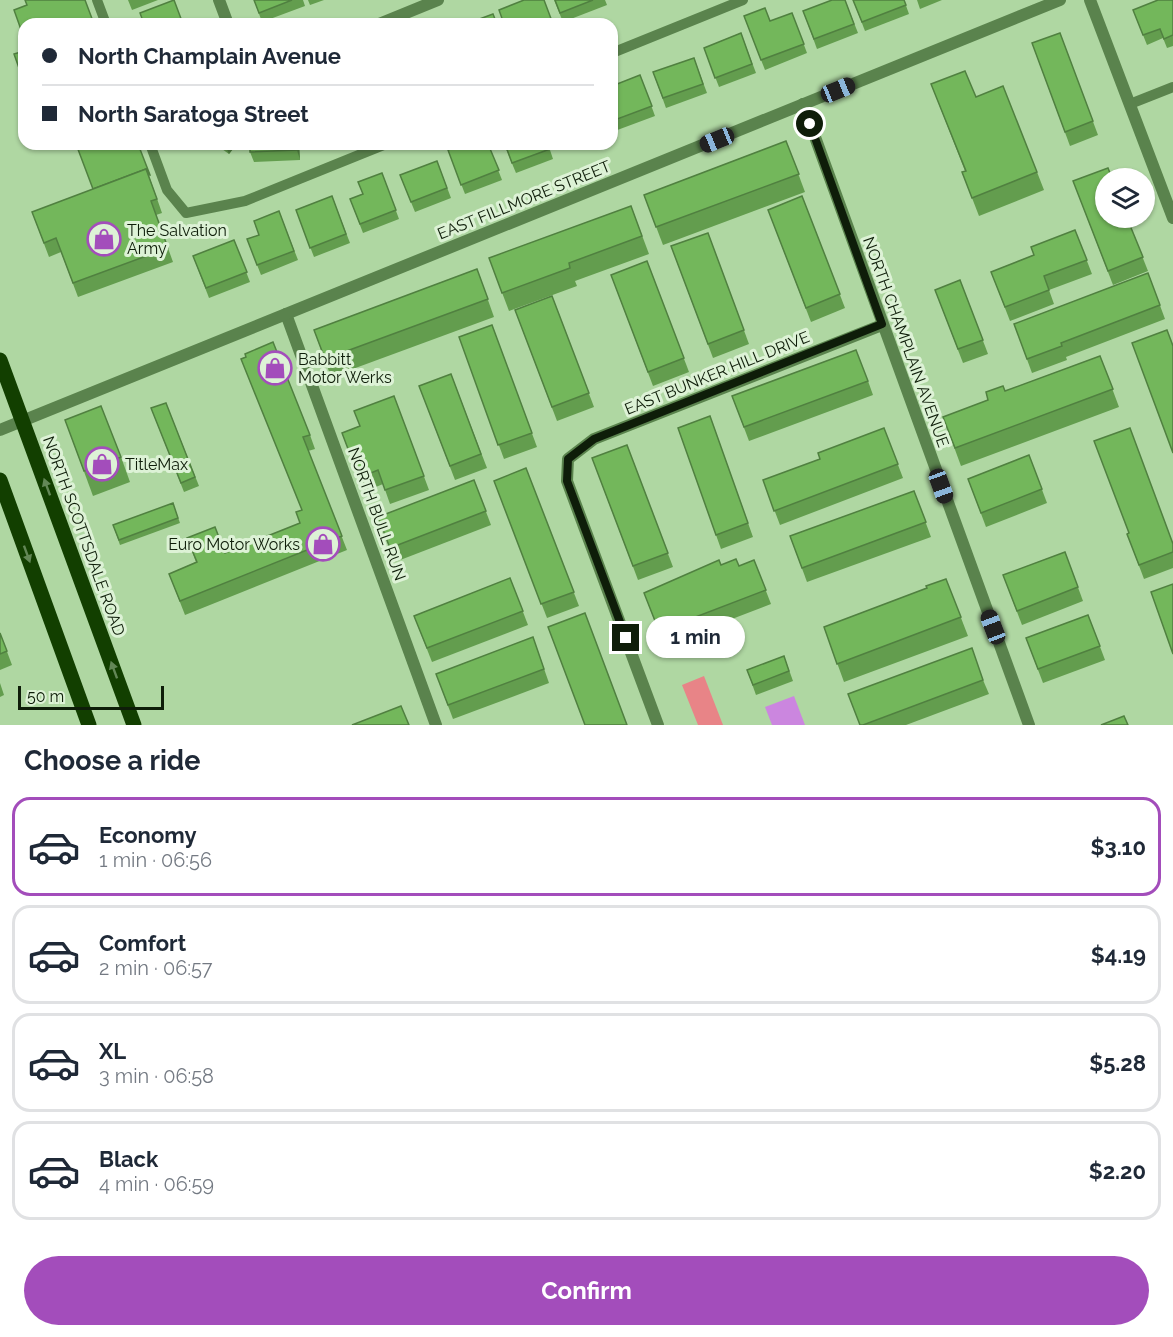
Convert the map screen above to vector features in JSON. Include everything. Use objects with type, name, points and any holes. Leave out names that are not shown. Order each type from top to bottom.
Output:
[{"type":"main road","name":"NORTH SCOTTSDALE ROAD","points":[[0,360],[134,725]]},
{"type":"main road","points":[[0,480],[89,725]]},
{"type":"street","points":[[219,0],[226,18]]},
{"type":"street","points":[[394,18],[438,0]]},
{"type":"street","name":"EAST FILLMORE STREET","points":[[0,430],[1060,0]]},
{"type":"street","points":[[1090,0],[1172,213]]},
{"type":"street","name":"NORTH CHAMPLAIN AVENUE","points":[[803,105],[1029,725]]},
{"type":"street","name":"NORTH BULL RUN","points":[[286,314],[436,725]]},
{"type":"street","name":"EAST BUNKER HILL DRIVE","points":[[658,725],[567,481],[568,459],[594,439],[882,324]]},
{"type":"lane","points":[[97,0],[104,18]]},
{"type":"lane","points":[[618,51],[743,0]]},
{"type":"lane","points":[[1130,104],[1173,87]]},
{"type":"lane","points":[[152,150],[166,190],[186,213],[245,201],[371,150]]},
{"type":"shaded area","points":[[704,676],[723,725],[698,725],[682,685]]},
{"type":"shaded area","points":[[794,696],[805,725],[772,725],[765,707]]},
{"type":"building","points":[[25,0],[85,0],[92,18],[18,18],[18,21],[14,10],[27,5]]},
{"type":"building","points":[[174,0],[181,18],[142,18],[140,13]]},
{"type":"building","points":[[254,0],[292,0],[259,13]]},
{"type":"building","points":[[524,0],[544,0],[551,18],[502,18],[499,10]]},
{"type":"building","points":[[555,0],[593,0],[560,13]]},
{"type":"building","points":[[832,0],[845,0],[854,24],[814,39],[803,11]]},
{"type":"building","points":[[853,0],[904,0],[906,5],[862,22]]},
{"type":"building","points":[[1158,0],[1173,0],[1173,35],[1164,39],[1160,29],[1143,35],[1133,10]]},
{"type":"building","points":[[765,8],[770,21],[792,13],[804,44],[761,60],[744,16]]},
{"type":"building","points":[[493,14],[495,18],[482,18]]},
{"type":"building","points":[[741,33],[752,64],[715,78],[704,48]]},
{"type":"building","points":[[1060,33],[1093,121],[1065,132],[1032,43]]},
{"type":"building","points":[[18,53],[18,65],[14,54]]},
{"type":"building","points":[[694,58],[703,84],[663,98],[653,72]]},
{"type":"building","points":[[965,71],[976,97],[1003,86],[1037,172],[972,198],[962,172],[966,171],[931,84]]},
{"type":"building","points":[[640,75],[652,106],[618,119],[618,84]]},
{"type":"building","points":[[786,141],[799,174],[656,227],[644,195]]},
{"type":"building","points":[[78,150],[140,150],[150,175],[146,169],[93,189]]},
{"type":"building","points":[[250,150],[297,150],[250,152]]},
{"type":"building","points":[[448,150],[491,150],[499,170],[461,185]]},
{"type":"building","points":[[507,150],[547,150],[512,163]]},
{"type":"building","points":[[437,161],[447,188],[411,202],[400,175]]},
{"type":"building","name":"The Salvation Army","points":[[146,169],[157,199],[151,201],[168,248],[73,283],[56,238],[44,243],[32,212]]},
{"type":"building","points":[[382,173],[396,210],[360,224],[350,199],[363,194],[358,182]]},
{"type":"building","points":[[1095,173],[1095,228],[1131,228],[1143,257],[1108,271],[1073,181]]},
{"type":"building","points":[[332,196],[346,234],[310,248],[296,210]]},
{"type":"building","points":[[802,196],[840,294],[806,308],[768,210]]},
{"type":"building","points":[[631,206],[642,236],[569,263],[570,268],[502,293],[489,258]]},
{"type":"building","points":[[279,211],[294,251],[257,265],[247,239],[259,235],[254,221]]},
{"type":"building","points":[[1075,230],[1087,260],[1044,276],[1049,290],[1005,307],[991,272],[1034,255],[1031,247]]},
{"type":"building","points":[[708,233],[744,330],[708,344],[671,246]]},
{"type":"building","points":[[234,240],[247,272],[206,288],[193,256]]},
{"type":"building","points":[[647,261],[684,358],[648,372],[611,275]]},
{"type":"building","points":[[477,269],[488,299],[325,359],[314,330]]},
{"type":"building","points":[[1148,273],[1160,305],[1061,343],[1062,346],[1027,359],[1014,324]]},
{"type":"building","points":[[960,280],[983,340],[958,349],[935,290]]},
{"type":"building","points":[[552,296],[589,393],[552,407],[515,310]]},
{"type":"building","points":[[492,325],[532,433],[498,445],[459,337]]},
{"type":"building","points":[[1167,330],[1173,346],[1173,453],[1132,343]]},
{"type":"building","points":[[273,342],[310,435],[303,437],[342,536],[180,601],[169,574],[197,562],[187,538],[215,527],[225,553],[300,523],[296,512],[302,510],[241,359],[246,357],[245,354]]},
{"type":"building","points":[[856,350],[868,381],[744,427],[732,396]]},
{"type":"building","points":[[1100,356],[1113,389],[955,448],[943,417],[988,400],[986,392],[1003,386],[1005,391]]},
{"type":"building","points":[[451,374],[481,454],[450,466],[419,386]]},
{"type":"building","points":[[394,396],[424,476],[385,490],[378,470],[359,478],[342,433],[360,426],[354,411]]},
{"type":"building","points":[[166,403],[195,477],[181,483],[151,408]]},
{"type":"building","points":[[101,406],[121,457],[84,471],[65,420]]},
{"type":"building","points":[[710,416],[748,523],[716,535],[678,428]]},
{"type":"building","points":[[884,428],[898,464],[774,511],[763,480],[820,459],[818,453]]},
{"type":"building","points":[[1130,428],[1173,544],[1173,552],[1139,565],[1094,441]]},
{"type":"building","points":[[627,445],[668,553],[633,566],[592,458]]},
{"type":"building","points":[[1029,455],[1042,489],[981,513],[968,479]]},
{"type":"building","points":[[526,468],[574,592],[541,604],[494,481]]},
{"type":"building","points":[[474,480],[486,511],[390,548],[378,517]]},
{"type":"building","points":[[914,491],[926,522],[802,568],[790,536]]},
{"type":"building","points":[[173,503],[178,518],[119,540],[113,525]]},
{"type":"building","points":[[1065,552],[1078,587],[1017,611],[1003,575]]},
{"type":"building","points":[[736,559],[739,566],[754,560],[766,590],[659,631],[644,593],[719,560],[721,565]]},
{"type":"building","points":[[510,578],[523,611],[427,648],[414,616]]},
{"type":"building","points":[[946,579],[961,617],[837,664],[824,627]]},
{"type":"building","points":[[1173,584],[1173,654],[1151,592]]},
{"type":"building","points":[[585,613],[627,725],[585,725],[548,627]]},
{"type":"building","points":[[1088,615],[1100,646],[1038,669],[1026,638]]},
{"type":"building","points":[[0,633],[7,651],[0,654]]},
{"type":"building","points":[[533,637],[544,669],[448,705],[436,674]]},
{"type":"building","points":[[972,648],[983,680],[860,725],[848,694]]},
{"type":"building","points":[[784,656],[789,671],[753,685],[747,670]]},
{"type":"building","points":[[401,706],[409,725],[352,725]]},
{"type":"building","points":[[1124,716],[1128,725],[1101,725]]},
{"type":"place","name":"The Salvation Army","points":[[104,239]]},
{"type":"place","name":"Babbitt Motor Werks","points":[[275,368]]},
{"type":"place","name":"TitleMax","points":[[102,464]]},
{"type":"place","name":"Euro Motor Works","points":[[323,544]]},
{"type":"route","points":[[626,638],[567,481],[568,459],[594,439],[882,324],[810,124]]}]
